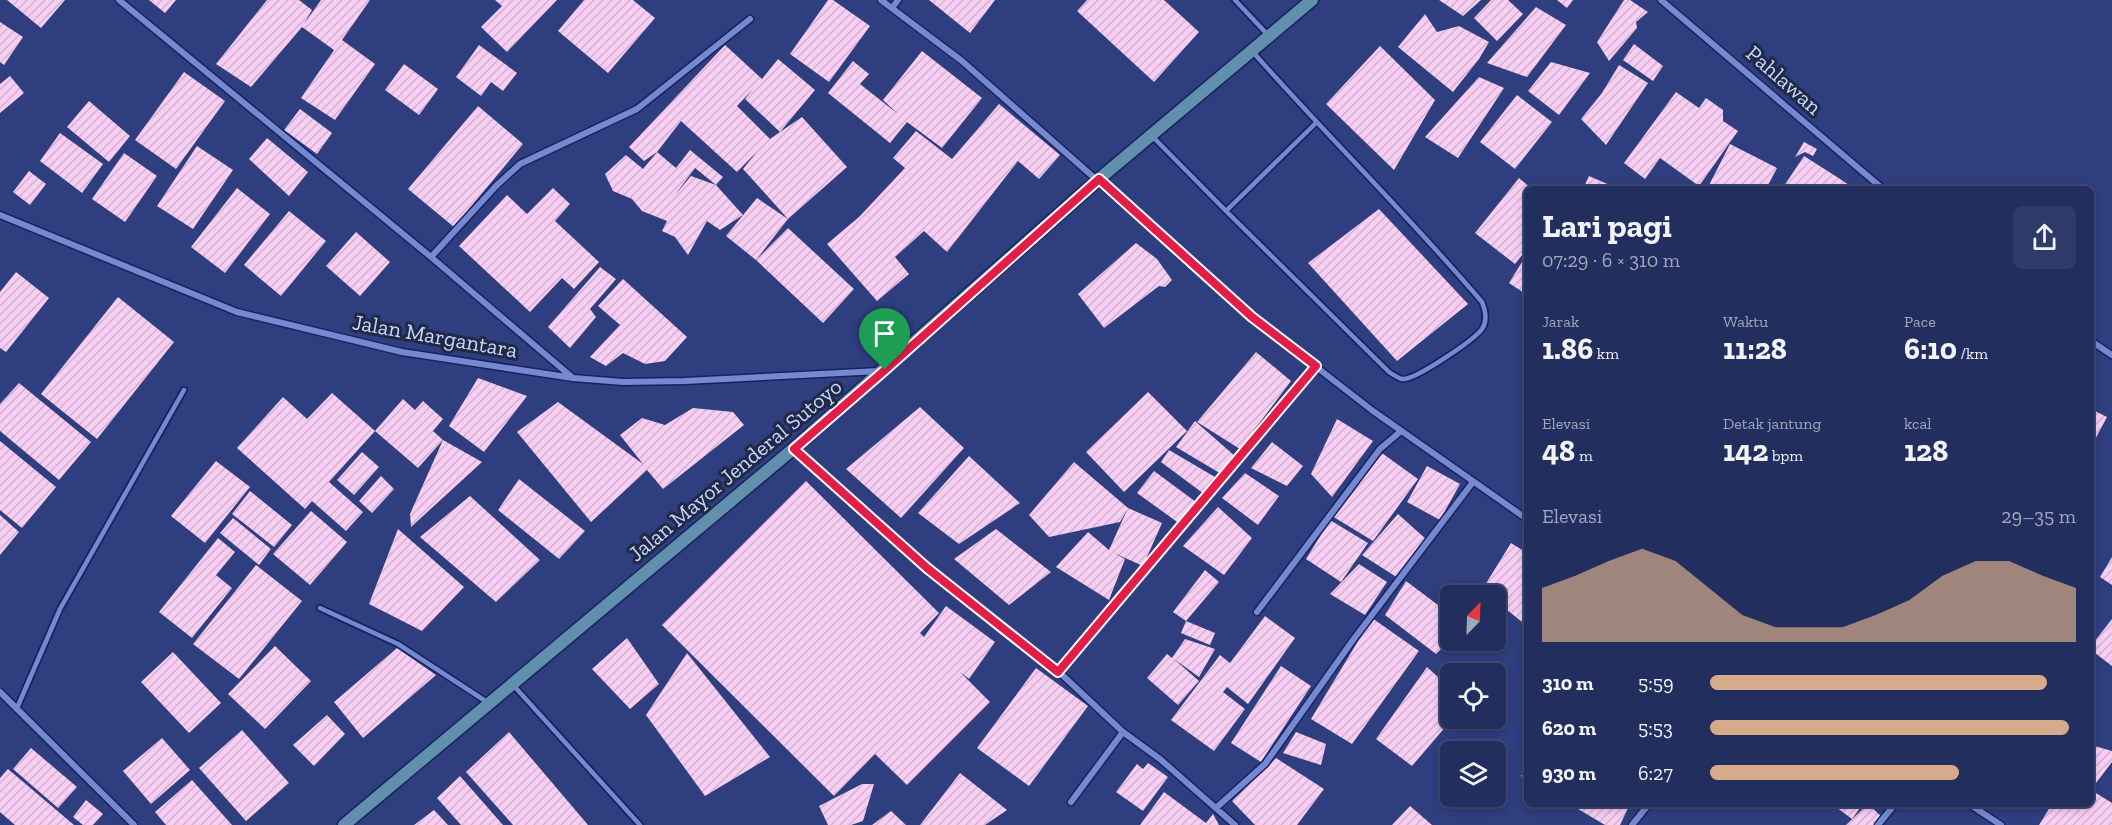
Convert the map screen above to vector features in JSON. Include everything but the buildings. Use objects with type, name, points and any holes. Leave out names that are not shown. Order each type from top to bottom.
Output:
[{"type":"main road","name":"Jalan Mayor Jenderal Sutoyo","points":[[344,825],[794,449],[1099,179],[1312,0]]},
{"type":"street","points":[[119,0],[431,256],[573,378]]},
{"type":"street","points":[[881,0],[962,61],[1099,179],[1252,317],[1401,431],[1524,517]]},
{"type":"street","points":[[892,8],[898,0]]},
{"type":"street","name":"Pahlawan","points":[[1661,0],[1879,186]]},
{"type":"street","points":[[431,256],[496,186],[520,164],[637,110],[750,19]]},
{"type":"street","name":"Jalan Margantara","points":[[0,215],[237,312],[402,352],[573,378],[685,381],[885,370]]},
{"type":"street","points":[[2094,343],[2112,355]]},
{"type":"street","points":[[1058,672],[1316,366]]},
{"type":"street","points":[[1257,612],[1380,449],[1401,431]]},
{"type":"street","points":[[794,449],[927,568],[1058,672],[1124,732],[1160,759],[1235,825]]},
{"type":"street","points":[[1216,808],[1265,764],[1353,640],[1473,482]]},
{"type":"street","points":[[0,692],[134,825]]},
{"type":"street","points":[[1071,802],[1124,732]]},
{"type":"street","points":[[1632,825],[1647,807]]},
{"type":"street","points":[[1878,825],[1893,807]]},
{"type":"street","points":[[1974,807],[2001,825]]},
{"type":"lane","points":[[1235,0],[1269,36]]},
{"type":"lane","points":[[1151,135],[1389,372],[1402,379],[1416,376],[1474,337],[1483,328],[1486,313],[1482,302],[1251,51]]},
{"type":"lane","points":[[1227,211],[1317,122]]},
{"type":"lane","points":[[17,708],[65,600],[184,390]]},
{"type":"lane","points":[[320,608],[398,644],[489,703]]},
{"type":"lane","points":[[512,684],[640,825]]},
{"type":"route","points":[[1099,179],[1252,317],[1316,366],[1058,672],[927,568],[794,449],[885,370],[1099,179]]}]
